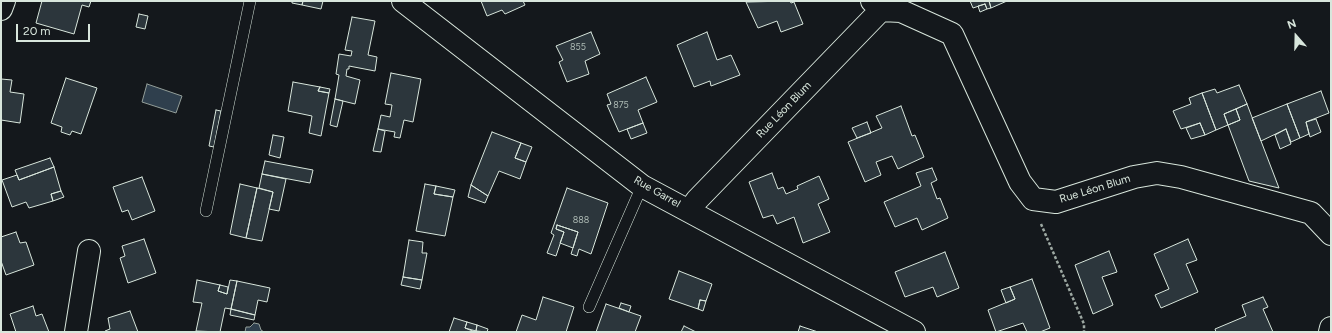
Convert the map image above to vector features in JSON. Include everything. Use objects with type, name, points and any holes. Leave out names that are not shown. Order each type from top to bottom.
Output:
[{"type":"street","points":[[1,9],[4,1]]},
{"type":"street","name":"Rue Garrel","points":[[403,1],[642,186],[914,332]]},
{"type":"street","name":"Rue Léon Blum","points":[[689,210],[696,200],[877,6],[901,11],[952,34],[1020,182],[1033,199],[1056,202],[1134,177],[1157,173],[1181,177],[1311,213],[1331,234]]},
{"type":"street","points":[[76,332],[89,251]]},
{"type":"street","points":[[1330,332],[1331,328]]},
{"type":"lane","points":[[206,211],[250,1]]},
{"type":"lane","points":[[588,306],[642,186]]},
{"type":"path","points":[[1040,200],[1040,220],[1044,234],[1084,324],[1084,332]]},
{"type":"water","points":[[147,84],[182,96],[176,113],[142,102]]},
{"type":"water","points":[[254,323],[259,324],[261,330],[264,332],[245,332],[246,327],[250,327]]},
{"type":"building","points":[[42,1],[91,1],[89,7],[82,5],[74,34],[36,23]]},
{"type":"building","points":[[292,1],[303,1],[302,5],[292,3]]},
{"type":"building","points":[[303,1],[323,1],[321,9],[302,5]]},
{"type":"building","points":[[481,1],[523,1],[525,5],[505,14],[502,10],[487,16]]},
{"type":"building","points":[[790,1],[791,3],[794,2],[803,24],[781,32],[777,21],[758,28],[746,2]]},
{"type":"building","points":[[970,1],[989,1],[991,8],[987,9],[985,4],[973,8]]},
{"type":"building","points":[[989,1],[1007,1],[991,8]]},
{"type":"building","points":[[985,4],[987,9],[980,12],[978,6]]},
{"type":"building","points":[[139,14],[148,16],[145,29],[136,27]]},
{"type":"building","points":[[352,17],[375,21],[368,55],[377,57],[375,71],[349,66],[349,69],[347,69],[346,76],[360,80],[355,104],[335,99],[339,75],[336,74],[339,54],[351,56],[352,51],[345,50]]},
{"type":"building","points":[[591,32],[600,54],[585,61],[589,74],[567,82],[559,62],[563,60],[556,46]]},
{"type":"building","points":[[707,32],[717,60],[731,55],[740,75],[711,86],[710,81],[694,87],[677,45]]},
{"type":"building","points":[[391,73],[421,79],[413,122],[404,120],[400,138],[394,137],[395,132],[378,129],[381,115],[390,117],[392,105],[385,104]]},
{"type":"building","points":[[646,77],[657,102],[638,110],[643,123],[619,132],[607,105],[611,104],[607,94]]},
{"type":"building","points":[[66,78],[97,88],[81,134],[72,131],[70,135],[61,132],[62,127],[51,123]]},
{"type":"building","points":[[1,79],[12,80],[10,92],[24,94],[20,123],[1,120]]},
{"type":"building","points":[[293,82],[320,87],[318,91],[329,93],[321,136],[309,133],[312,116],[288,111]]},
{"type":"building","points":[[1239,85],[1247,104],[1224,114],[1228,125],[1216,130],[1202,93],[1215,89],[1217,93]]},
{"type":"building","points":[[320,87],[330,89],[329,93],[318,91]]},
{"type":"building","points":[[1321,91],[1329,113],[1306,122],[1309,134],[1300,138],[1287,104]]},
{"type":"building","points":[[1202,93],[1216,130],[1205,135],[1200,123],[1181,129],[1173,111],[1191,104],[1189,98]]},
{"type":"building","points":[[335,99],[343,101],[337,127],[330,125]]},
{"type":"building","points":[[1247,104],[1279,188],[1249,181],[1228,125],[1240,120],[1236,109]]},
{"type":"building","points":[[1287,104],[1300,138],[1291,142],[1286,129],[1261,141],[1252,118]]},
{"type":"building","points":[[901,106],[912,136],[915,135],[924,157],[898,169],[892,156],[876,162],[881,175],[865,182],[848,142],[882,128],[876,116]]},
{"type":"building","points":[[1236,109],[1240,120],[1228,125],[1224,114]]},
{"type":"building","points":[[216,110],[221,111],[214,147],[209,146]]},
{"type":"building","points":[[1316,119],[1321,132],[1310,137],[1306,122]]},
{"type":"building","points":[[867,122],[871,133],[857,138],[852,128]]},
{"type":"building","points":[[643,123],[647,133],[631,139],[627,129]]},
{"type":"building","points":[[1200,123],[1205,135],[1191,139],[1186,128]]},
{"type":"building","points":[[378,129],[385,131],[381,152],[373,151]]},
{"type":"building","points":[[1286,129],[1291,144],[1280,149],[1275,135]]},
{"type":"building","points":[[492,132],[521,143],[515,158],[526,162],[520,179],[499,171],[488,196],[471,185]]},
{"type":"building","points":[[273,135],[284,137],[280,158],[269,155]]},
{"type":"building","points":[[521,143],[532,147],[526,162],[515,158]]},
{"type":"building","points":[[50,158],[54,167],[19,180],[15,170]]},
{"type":"building","points":[[265,161],[313,170],[310,183],[262,174]]},
{"type":"building","points":[[54,167],[61,191],[51,194],[53,201],[29,208],[26,202],[12,207],[2,180],[17,175],[19,180]]},
{"type":"building","points":[[932,168],[937,180],[931,183],[937,199],[940,198],[948,218],[922,230],[917,218],[895,227],[884,202],[921,186],[916,173]]},
{"type":"building","points":[[772,173],[778,189],[783,187],[786,194],[798,189],[797,186],[819,176],[829,199],[818,204],[830,232],[803,243],[794,217],[777,224],[773,215],[763,218],[749,182]]},
{"type":"building","points":[[262,174],[286,179],[279,211],[269,209],[273,192],[259,188]]},
{"type":"building","points":[[142,177],[155,211],[132,220],[128,210],[122,212],[113,187]]},
{"type":"building","points":[[240,184],[257,188],[246,238],[230,234]]},
{"type":"building","points":[[425,184],[436,186],[434,194],[453,197],[445,236],[416,231]]},
{"type":"building","points":[[471,185],[488,196],[485,203],[468,197]]},
{"type":"building","points":[[436,186],[455,190],[453,197],[434,194]]},
{"type":"building","points":[[257,188],[273,192],[262,241],[246,238]]},
{"type":"building","points":[[567,188],[608,203],[591,254],[579,249],[577,256],[571,254],[578,232],[557,225],[556,229],[564,232],[556,256],[547,253],[554,235],[551,233]]},
{"type":"building","points":[[61,191],[64,197],[53,201],[51,194]]},
{"type":"building","points":[[557,225],[578,232],[573,248],[560,243],[564,232],[556,229]]},
{"type":"building","points":[[16,232],[20,243],[26,242],[34,265],[6,275],[1,261],[1,237]]},
{"type":"building","points":[[144,239],[156,273],[128,283],[120,258],[125,256],[122,246]]},
{"type":"building","points":[[1188,239],[1197,260],[1186,264],[1198,292],[1161,308],[1155,295],[1169,289],[1154,254]]},
{"type":"building","points":[[409,240],[423,242],[422,253],[427,253],[422,280],[403,277]]},
{"type":"building","points":[[1109,251],[1117,272],[1102,277],[1113,305],[1093,314],[1075,265]]},
{"type":"building","points":[[945,252],[959,288],[937,297],[933,287],[905,297],[895,272]]},
{"type":"building","points":[[679,271],[712,284],[706,301],[700,300],[698,309],[669,299]]},
{"type":"building","points":[[403,277],[422,280],[420,289],[401,285]]},
{"type":"building","points":[[1032,279],[1050,328],[1040,332],[1027,332],[1023,323],[996,332],[988,310],[1015,299],[1010,287]]},
{"type":"building","points":[[197,280],[220,285],[218,291],[227,294],[230,280],[237,281],[231,309],[225,308],[220,332],[196,331],[202,303],[193,302]]},
{"type":"building","points":[[237,281],[270,288],[267,302],[258,300],[255,315],[231,309]]},
{"type":"building","points":[[220,285],[228,287],[227,294],[218,291]]},
{"type":"building","points":[[1010,287],[1015,299],[1006,303],[1001,290]]},
{"type":"building","points":[[543,297],[574,307],[566,332],[516,332],[522,315],[536,320]]},
{"type":"building","points":[[1263,297],[1268,307],[1263,309],[1273,332],[1216,332],[1215,329],[1246,316],[1242,305]]},
{"type":"building","points":[[700,300],[706,301],[703,311],[698,309]]},
{"type":"building","points":[[621,303],[631,306],[629,312],[619,308]]},
{"type":"building","points":[[606,304],[641,316],[635,332],[596,332]]},
{"type":"building","points":[[33,306],[36,316],[42,314],[49,332],[16,332],[10,314]]},
{"type":"building","points":[[231,309],[255,315],[254,320],[230,315]]},
{"type":"building","points":[[130,311],[138,332],[105,332],[110,329],[108,318]]},
{"type":"building","points":[[454,318],[467,322],[465,328],[475,332],[449,332]]},
{"type":"building","points":[[467,322],[477,325],[476,331],[465,328]]},
{"type":"building","points":[[477,325],[488,329],[487,332],[476,331]]},
{"type":"building","points":[[684,326],[696,332],[681,332]]},
{"type":"building","points":[[800,326],[818,332],[798,332]]}]
